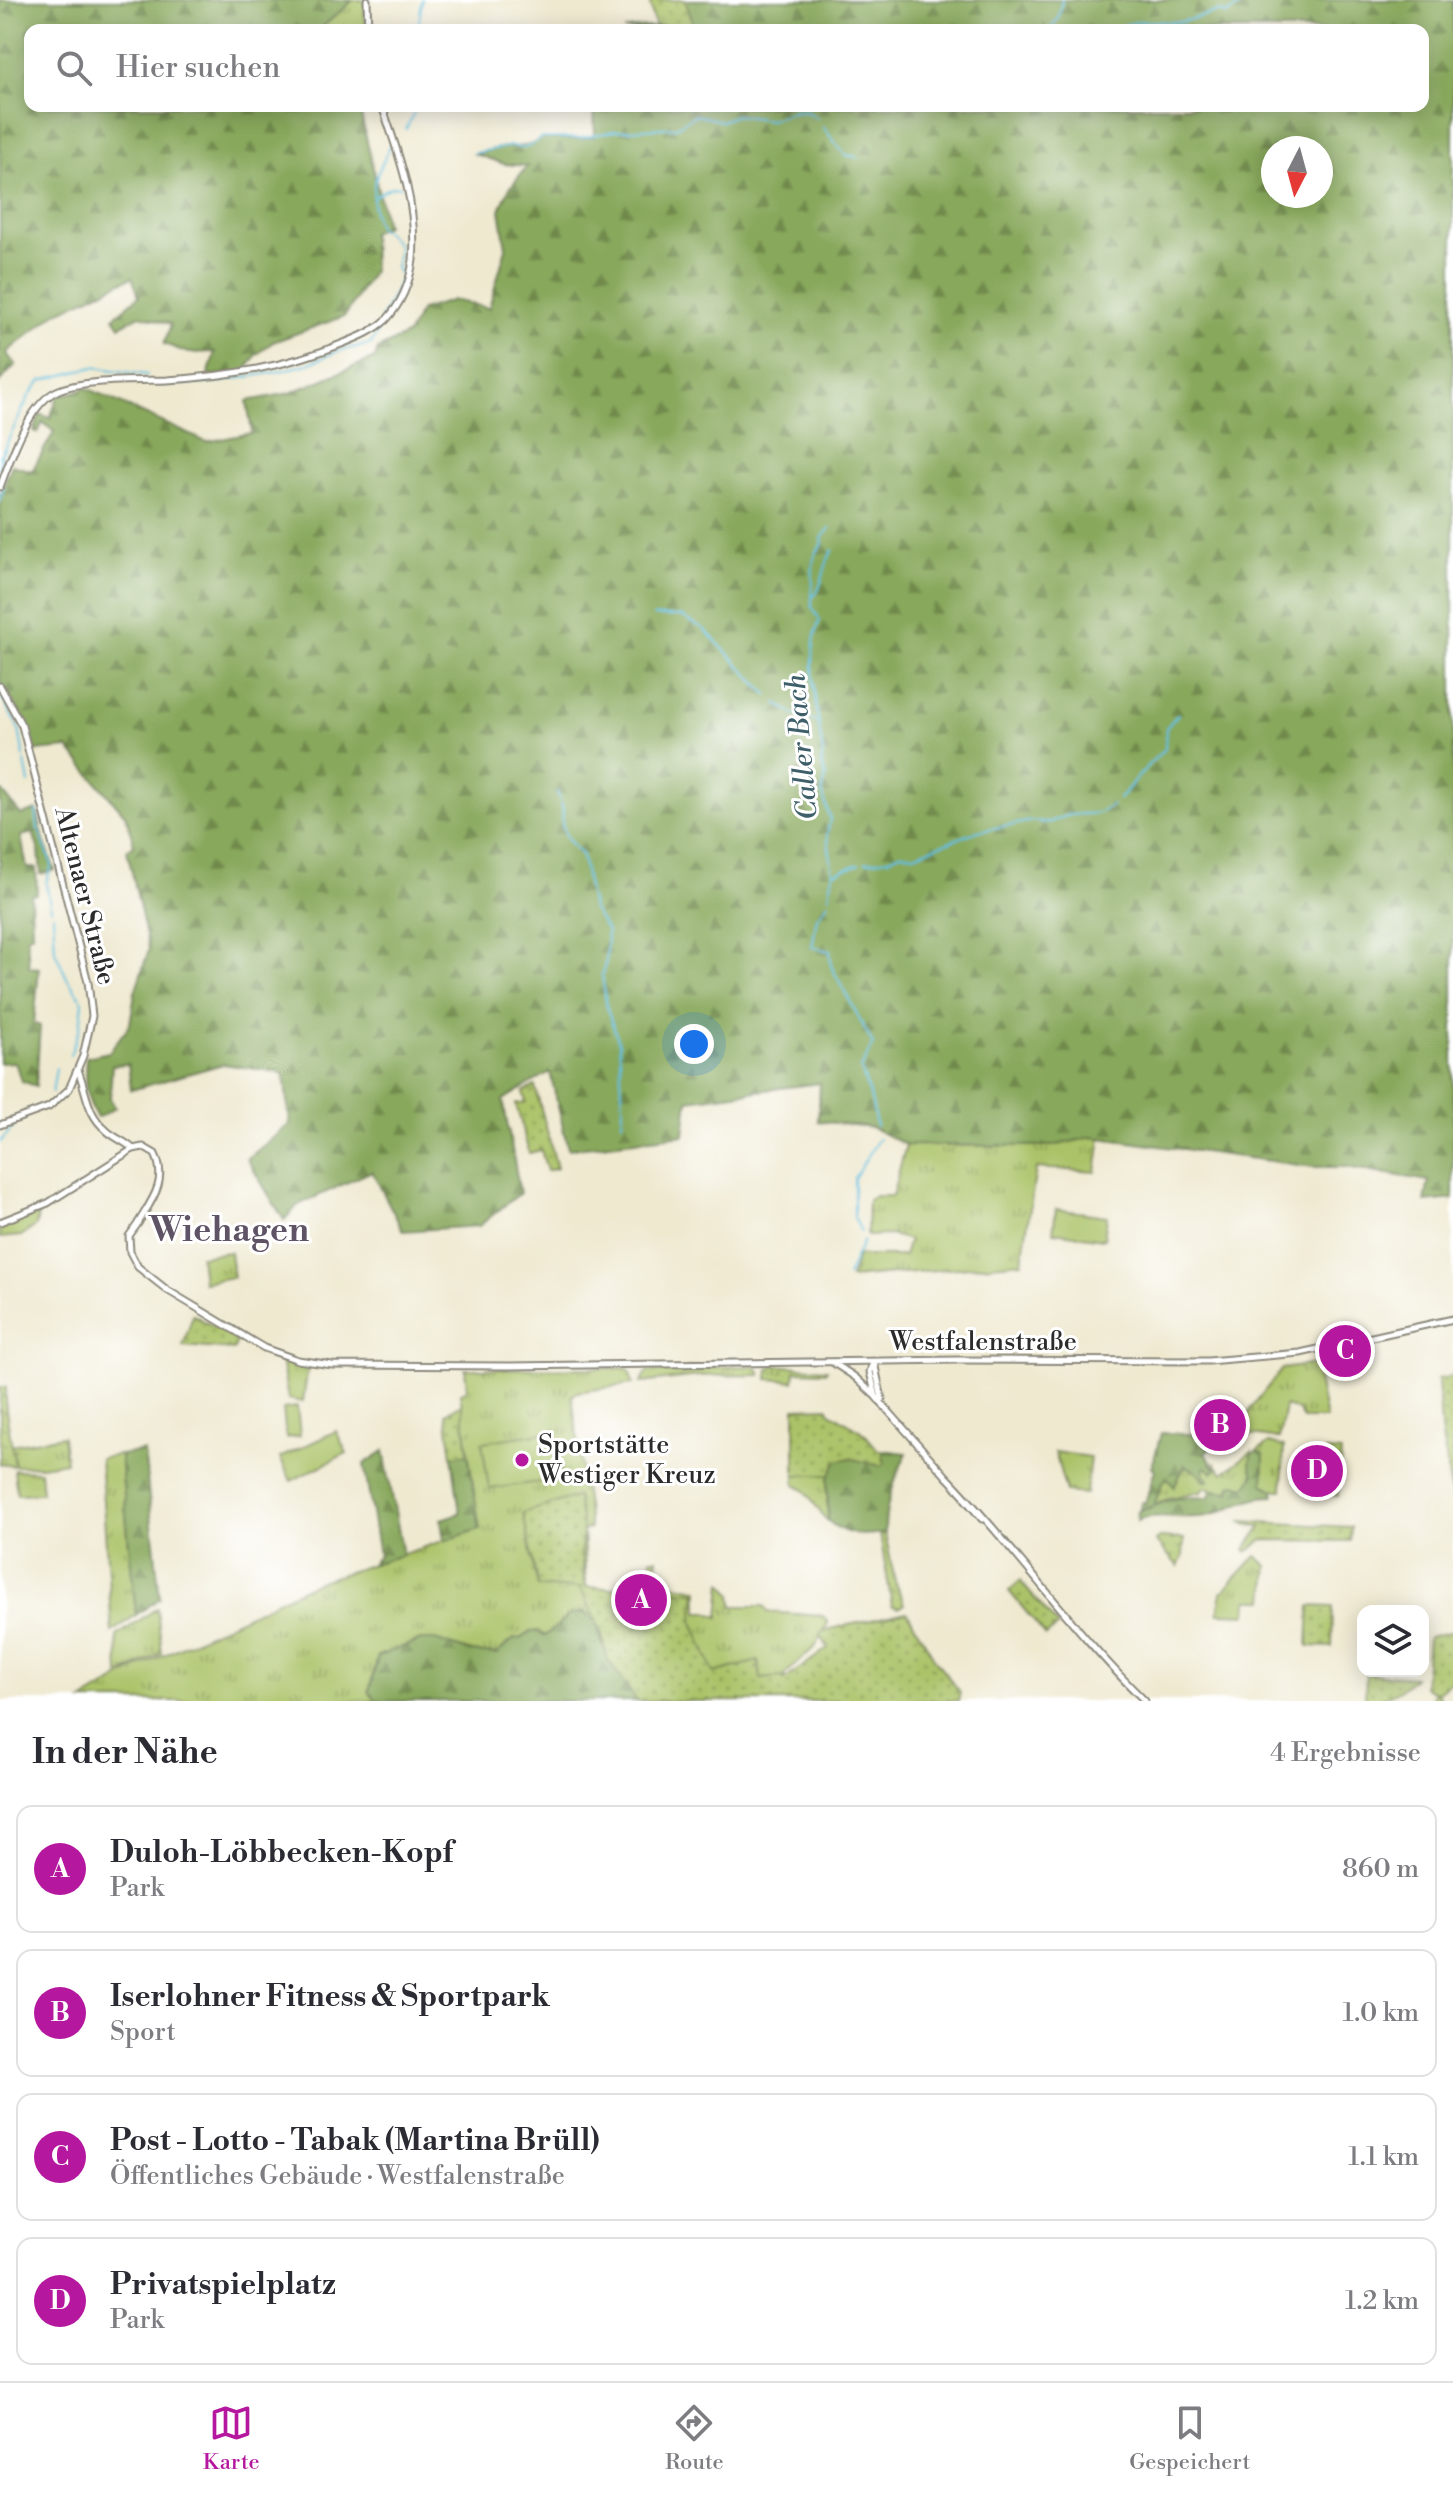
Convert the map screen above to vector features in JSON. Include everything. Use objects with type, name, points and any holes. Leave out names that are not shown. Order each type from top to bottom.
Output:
[{"type":"main road","points":[[367,0],[368,24]]},
{"type":"main road","points":[[0,487],[21,438],[38,408],[49,396],[73,386],[234,375],[282,365],[364,335],[385,321],[405,290],[413,261],[413,244],[404,171],[384,112]]},
{"type":"main road","name":"Altenaer Straße","points":[[0,686],[22,726],[88,982],[92,1016],[78,1070],[69,1089],[55,1103],[0,1125]]},
{"type":"main road","points":[[0,1222],[55,1199],[133,1149],[113,1136],[93,1116],[85,1101],[78,1070]]},
{"type":"main road","name":"Westfalenstraße","points":[[133,1149],[143,1147],[150,1150],[157,1159],[161,1175],[158,1189],[129,1246],[138,1267],[154,1282],[237,1334],[286,1357],[315,1363],[510,1366],[1256,1358],[1300,1353],[1453,1319]]},
{"type":"main road","points":[[874,1361],[870,1372],[876,1397]]},
{"type":"main road","points":[[874,1361],[880,1396],[886,1407]]},
{"type":"main road","points":[[831,1362],[853,1376],[886,1407],[1145,1701]]},
{"type":"green space","points":[[0,0],[353,0],[326,24],[24,24],[24,112],[360,112],[386,226],[372,232],[373,271],[345,316],[273,342],[256,355],[245,372],[208,376],[215,352],[188,353],[164,344],[171,324],[140,315],[120,326],[114,317],[139,296],[132,277],[56,313],[7,352],[16,364],[0,382]]},
{"type":"green space","points":[[353,0],[364,0],[366,24],[326,24]]},
{"type":"green space","points":[[649,0],[685,0],[693,24],[655,24]]},
{"type":"green space","points":[[685,0],[1453,0],[1453,1199],[1425,1202],[1429,1181],[1346,1167],[1314,1167],[1092,1137],[1053,1146],[906,1145],[871,1127],[818,1121],[820,1083],[688,1100],[684,1135],[568,1149],[550,1072],[503,1100],[520,1193],[479,1226],[403,1231],[372,1171],[298,1205],[284,1220],[247,1159],[290,1124],[284,1073],[223,1064],[131,1090],[128,1064],[112,1065],[110,1098],[115,1108],[97,1118],[86,1088],[86,1057],[109,1052],[130,1024],[135,992],[149,949],[127,850],[134,845],[126,816],[68,748],[36,751],[20,713],[0,681],[0,495],[12,465],[32,471],[54,432],[43,422],[38,433],[34,431],[40,414],[50,418],[58,396],[87,388],[206,442],[252,433],[247,401],[290,393],[375,358],[378,349],[408,334],[421,310],[453,300],[489,308],[506,248],[500,210],[509,189],[527,166],[504,164],[475,154],[526,146],[541,138],[579,139],[595,136],[594,112],[1429,112],[1429,24],[694,24]]},
{"type":"green space","points":[[0,789],[21,815],[37,810],[55,870],[41,874],[39,851],[33,833],[21,836],[27,868],[36,868],[37,894],[31,895],[32,934],[27,935],[29,967],[39,968],[34,1024],[40,1026],[36,1086],[21,1081],[15,1062],[0,1063]]},
{"type":"green space","points":[[535,1086],[557,1168],[547,1171],[541,1150],[529,1153],[516,1104],[526,1102],[523,1092]]},
{"type":"green space","points":[[1092,1137],[1101,1138],[1096,1172],[1036,1168],[1022,1262],[850,1278],[858,1256],[904,1256],[909,1240],[892,1235],[867,1236],[868,1200],[875,1196],[892,1196],[906,1145],[1053,1146]]},
{"type":"green space","points":[[1056,1209],[1107,1216],[1104,1239],[1053,1232]]},
{"type":"green space","points":[[38,1214],[36,1226],[21,1236],[0,1238],[0,1227]]},
{"type":"green space","points":[[230,1252],[233,1277],[203,1282],[200,1256]]},
{"type":"green space","points":[[193,1315],[237,1339],[234,1350],[183,1346]]},
{"type":"green space","points":[[281,1360],[308,1367],[303,1402],[288,1399]]},
{"type":"green space","points":[[1315,1364],[1326,1419],[1303,1419],[1298,1410],[1285,1406],[1279,1439],[1246,1434],[1242,1429],[1251,1408],[1282,1369]]},
{"type":"green space","points":[[774,1365],[827,1369],[825,1372],[795,1371],[794,1381],[768,1379],[769,1369]]},
{"type":"green space","points":[[753,1366],[761,1375],[698,1376],[641,1383],[648,1371],[686,1372],[686,1368]]},
{"type":"green space","points":[[465,1369],[629,1370],[633,1384],[577,1392],[572,1396],[590,1529],[583,1530],[586,1588],[650,1590],[651,1558],[657,1558],[659,1582],[698,1589],[698,1612],[719,1617],[722,1582],[732,1594],[733,1606],[764,1606],[768,1612],[823,1616],[828,1623],[816,1646],[784,1675],[787,1695],[637,1701],[607,1655],[595,1619],[567,1616],[563,1623],[544,1636],[530,1632],[496,1654],[471,1652],[435,1640],[421,1640],[378,1656],[369,1692],[377,1701],[83,1701],[129,1672],[315,1583],[479,1529],[460,1393],[467,1389]]},
{"type":"green space","points":[[1453,1376],[1453,1502],[1441,1430],[1438,1379]]},
{"type":"green space","points":[[0,1387],[6,1387],[6,1410],[15,1466],[0,1464]]},
{"type":"green space","points":[[462,1404],[468,1454],[452,1456],[446,1413]]},
{"type":"green space","points":[[297,1407],[300,1436],[286,1438],[283,1409]]},
{"type":"green space","points":[[828,1407],[829,1411],[864,1433],[878,1450],[882,1450],[885,1464],[881,1466],[850,1458],[837,1461],[830,1475],[795,1475],[795,1408]]},
{"type":"green space","points":[[336,1431],[347,1453],[291,1481],[280,1458]]},
{"type":"green space","name":"Sportstätte Westiger Kreuz","points":[[555,1431],[562,1479],[489,1489],[482,1442]]},
{"type":"green space","points":[[1161,1433],[1221,1435],[1220,1440],[1205,1452],[1216,1470],[1213,1473],[1206,1467],[1203,1470],[1209,1481],[1204,1481],[1201,1475],[1185,1465],[1174,1487],[1167,1477],[1154,1506],[1140,1509],[1142,1502],[1145,1503],[1155,1469],[1152,1467]]},
{"type":"green space","points":[[63,1436],[66,1462],[15,1466],[11,1445]]},
{"type":"green space","points":[[1269,1443],[1284,1447],[1282,1490],[1274,1490],[1263,1484],[1264,1456],[1257,1451]]},
{"type":"green space","points":[[882,1450],[907,1453],[891,1492],[885,1533],[848,1533],[828,1521],[828,1478],[837,1460],[850,1458],[881,1466],[884,1462]]},
{"type":"green space","points":[[144,1451],[160,1598],[136,1615],[120,1455]]},
{"type":"green space","points":[[384,1451],[403,1555],[371,1564],[379,1555],[364,1464]]},
{"type":"green space","points":[[1252,1451],[1253,1475],[1245,1487],[1222,1491],[1204,1487],[1201,1492],[1169,1498],[1154,1506],[1161,1485],[1168,1476],[1174,1486],[1185,1464],[1201,1475],[1206,1467],[1216,1470],[1215,1464],[1223,1473]]},
{"type":"green space","points":[[1257,1451],[1264,1456],[1263,1484],[1274,1490],[1274,1496],[1247,1501],[1207,1516],[1153,1517],[1137,1521],[1138,1511],[1166,1501],[1209,1497],[1211,1491],[1230,1492],[1231,1485],[1235,1484],[1245,1487],[1254,1475],[1251,1455]]},
{"type":"green space","points":[[1325,1451],[1341,1452],[1338,1496],[1328,1495],[1329,1480],[1324,1479]]},
{"type":"green space","points":[[1055,1452],[1090,1457],[1086,1494],[1066,1492]]},
{"type":"green space","points":[[468,1454],[480,1529],[444,1541],[441,1519],[460,1513],[452,1456]]},
{"type":"green space","points":[[120,1455],[136,1615],[112,1632],[100,1458]]},
{"type":"green space","points":[[14,1470],[40,1471],[42,1493],[17,1494]]},
{"type":"green space","points":[[795,1475],[830,1475],[828,1521],[805,1491],[795,1484]]},
{"type":"green space","points":[[577,1496],[583,1531],[581,1551],[585,1587],[696,1592],[693,1622],[714,1673],[758,1661],[761,1679],[781,1677],[784,1680],[828,1648],[820,1634],[826,1630],[907,1612],[936,1661],[960,1692],[958,1701],[637,1701],[608,1660],[601,1631],[580,1588],[538,1587],[523,1513]]},
{"type":"green space","points":[[1240,1521],[1351,1527],[1350,1541],[1263,1540],[1247,1552],[1245,1549],[1262,1526]]},
{"type":"green space","points":[[885,1533],[895,1581],[904,1604],[899,1608],[892,1606],[880,1534]]},
{"type":"green space","points":[[1159,1538],[1184,1539],[1183,1557],[1178,1566],[1155,1541]]},
{"type":"green space","points":[[1256,1556],[1268,1566],[1265,1600],[1248,1600],[1247,1614],[1218,1613],[1222,1592]]},
{"type":"green space","points":[[1020,1581],[1058,1626],[1046,1636],[1009,1591]]},
{"type":"green space","points":[[1310,1606],[1333,1607],[1332,1647],[1308,1646]]},
{"type":"green space","points":[[157,1608],[162,1653],[119,1675],[117,1636]]},
{"type":"green space","points":[[583,1612],[595,1619],[607,1655],[637,1701],[377,1701],[369,1692],[378,1656],[421,1640],[435,1640],[471,1652],[496,1654],[515,1638],[521,1639],[530,1632],[538,1631],[545,1636],[571,1614]]},
{"type":"green space","points":[[1453,1631],[1453,1680],[1437,1693],[1442,1701],[1432,1701],[1433,1692],[1436,1692],[1424,1687],[1425,1677],[1429,1677],[1429,1637]]},
{"type":"green space","points":[[1366,1677],[1414,1677],[1392,1694],[1365,1701]]},
{"type":"waterway","points":[[419,24],[422,0]]},
{"type":"waterway","points":[[1054,24],[1062,0]]},
{"type":"waterway","points":[[1128,24],[1139,21],[1181,22],[1221,11],[1226,15],[1250,0]]},
{"type":"waterway","points":[[406,129],[414,112]]},
{"type":"waterway","points":[[474,153],[511,146],[522,148],[541,138],[580,138],[614,131],[676,127],[695,115],[722,121],[736,115],[770,120],[791,112]]},
{"type":"waterway","points":[[793,113],[808,112],[817,118]]},
{"type":"waterway","points":[[823,127],[845,155],[858,157]]},
{"type":"waterway","points":[[381,319],[402,277],[396,268],[399,246],[379,229],[374,210],[375,182],[390,144]]},
{"type":"waterway","points":[[374,197],[390,188],[401,187]]},
{"type":"waterway","points":[[157,385],[213,383],[276,372],[308,364],[338,351],[371,344],[378,331]]},
{"type":"waterway","points":[[0,470],[1,455],[29,396],[41,381],[94,367],[147,375]]},
{"type":"waterway","points":[[0,500],[4,486]]},
{"type":"waterway","name":"Caller Bach","points":[[812,596],[813,562],[823,543],[822,538],[830,528]]},
{"type":"waterway","name":"Caller Bach","points":[[829,896],[833,873],[827,835],[830,819],[822,792],[826,777],[821,762],[823,754],[813,667],[813,649],[820,620],[812,607],[812,598],[819,588],[833,550]]},
{"type":"waterway","points":[[654,616],[681,616],[704,629],[768,695]]},
{"type":"waterway","points":[[0,695],[19,729],[24,757]]},
{"type":"waterway","points":[[776,703],[795,715],[819,722]]},
{"type":"waterway","points":[[1119,799],[1165,749],[1166,728],[1178,714]]},
{"type":"waterway","points":[[25,762],[29,783]]},
{"type":"waterway","points":[[557,792],[567,838],[582,856],[592,908],[607,931],[602,975],[607,1009],[619,1043],[622,1123]]},
{"type":"waterway","points":[[866,862],[888,859],[900,853],[914,855],[978,831],[1033,821],[1047,823],[1069,815],[1099,813],[1112,805]]},
{"type":"waterway","points":[[36,811],[38,828],[52,865],[46,883],[51,909]]},
{"type":"waterway","points":[[833,873],[859,864]]},
{"type":"waterway","name":"Caller Bach","points":[[829,902],[817,917],[812,947],[830,951],[831,966],[873,1044],[861,1069],[876,1126]]},
{"type":"waterway","points":[[53,915],[55,951],[67,978],[83,1002],[80,1028],[70,1055]]},
{"type":"waterway","points":[[52,1093],[56,1068]]},
{"type":"waterway","points":[[0,1142],[15,1125]]},
{"type":"waterway","name":"Caller Bach","points":[[861,1232],[854,1217],[854,1178],[879,1138]]},
{"type":"waterway","name":"Caller Bach","points":[[847,1276],[863,1241]]},
{"type":"place","name":"Post - Lotto - Tabak (Martina Brüll)","points":[[1345,1351]]},
{"type":"place","name":"Iserlohner Fitness & Sportpark","points":[[1220,1425]]},
{"type":"place","name":"Sportstätte Westiger Kreuz","points":[[522,1460]]},
{"type":"place","name":"Privatspielplatz","points":[[1317,1471]]},
{"type":"place","name":"Duloh-Löbbecken-Kopf","points":[[641,1600]]},
{"type":"district","name":"Wiehagen","points":[[229,1231]]}]
